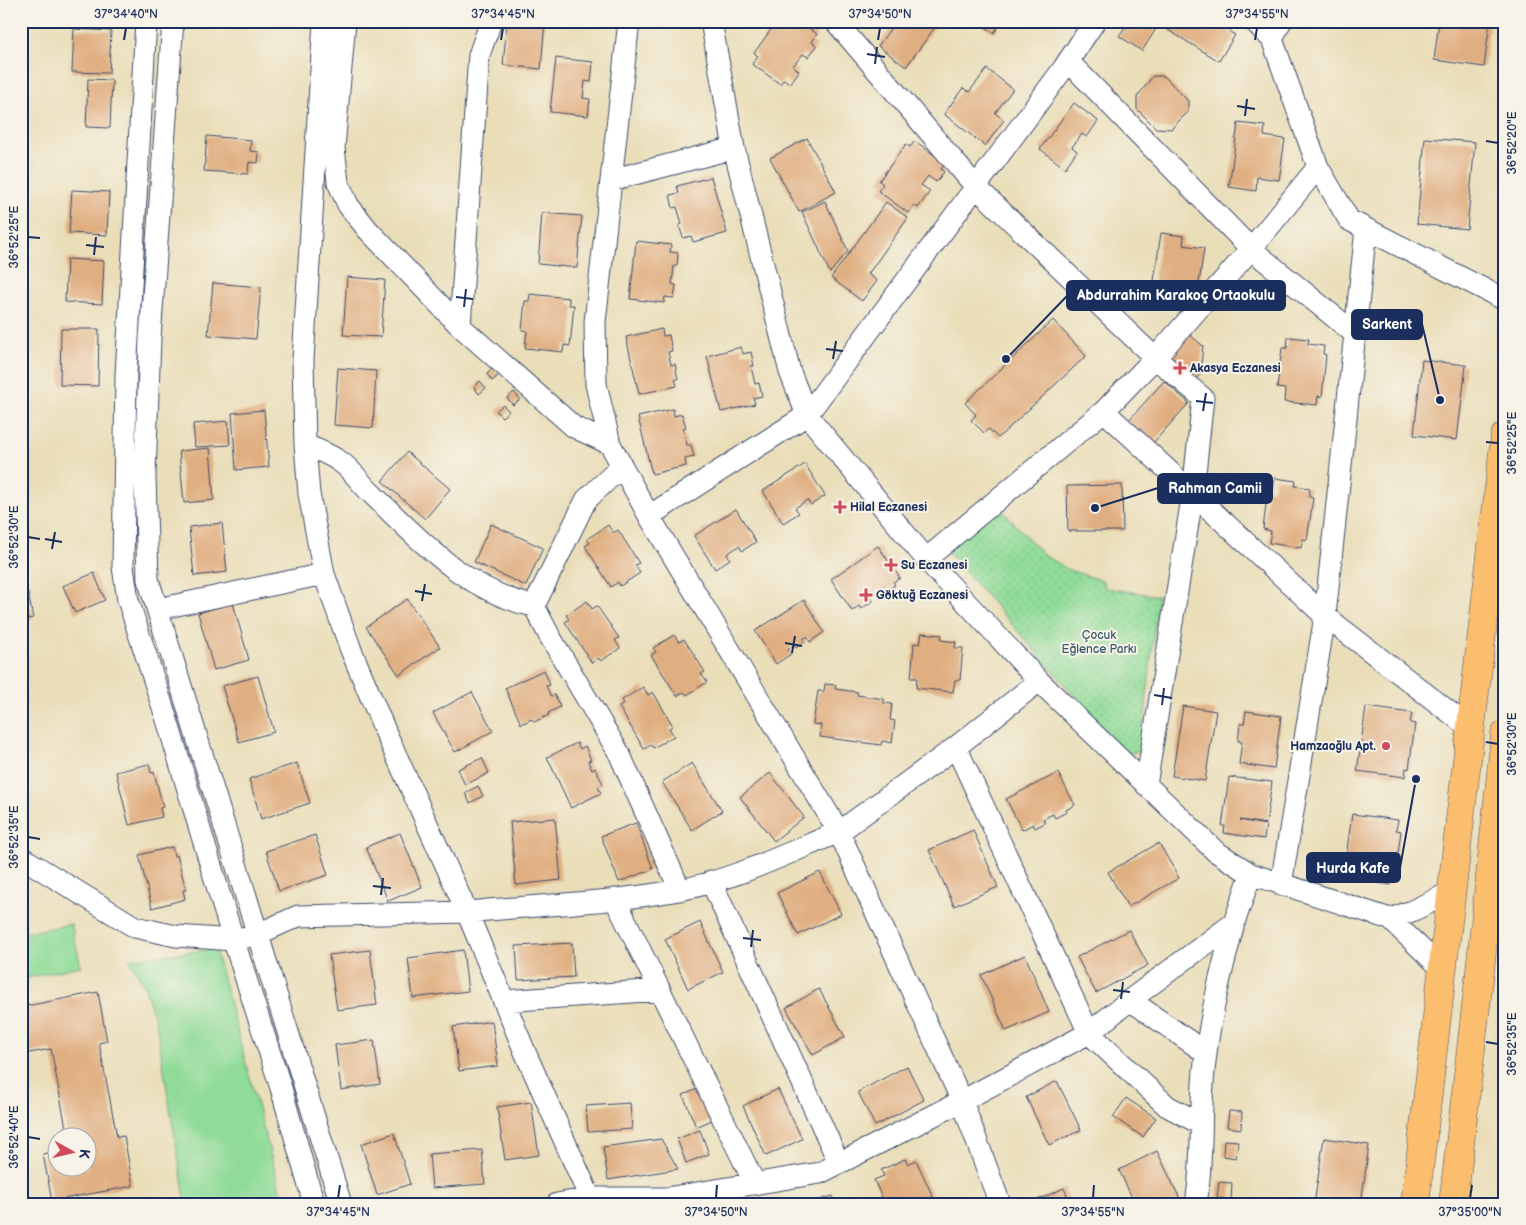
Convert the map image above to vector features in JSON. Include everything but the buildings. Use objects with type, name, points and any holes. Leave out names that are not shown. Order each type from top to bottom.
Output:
[{"type":"main road","points":[[1415,1204],[1505,436]]},
{"type":"main road","points":[[1453,1204],[1505,734]]},
{"type":"street","points":[[146,21],[126,375],[123,567],[128,600],[281,1088],[314,1204]]},
{"type":"street","points":[[173,21],[150,338],[145,475],[148,580],[341,1204]]},
{"type":"street","points":[[324,21],[303,360],[305,445],[309,494],[324,574],[350,650],[364,683],[467,912],[590,1198]]},
{"type":"street","points":[[345,21],[334,148],[338,182],[348,205],[368,230],[460,326],[574,427],[610,444]]},
{"type":"street","points":[[460,326],[479,55],[491,21]]},
{"type":"street","points":[[629,21],[595,322],[596,384],[610,444],[649,516],[840,832],[962,1101],[1000,1204]]},
{"type":"street","points":[[711,21],[734,148],[790,372],[807,415],[926,559],[1039,681],[1215,851],[1251,874],[1390,919],[1442,969]]},
{"type":"street","points":[[835,21],[976,187],[1155,358],[1203,398],[1193,492],[1146,784]]},
{"type":"street","points":[[649,516],[807,415],[976,187],[1095,21]]},
{"type":"street","points":[[1254,21],[1276,30],[1318,167],[1349,220],[1505,300]]},
{"type":"street","points":[[1068,61],[1251,249],[1354,333]]},
{"type":"street","points":[[611,180],[734,148]]},
{"type":"street","points":[[926,559],[1104,411],[1155,358],[1251,249],[1318,167]]},
{"type":"street","points":[[1281,885],[1325,616],[1366,229]]},
{"type":"street","points":[[1104,411],[1325,616],[1470,728]]},
{"type":"street","points":[[305,445],[341,462],[421,541],[461,575],[490,592],[515,602],[534,606]]},
{"type":"street","points":[[534,606],[586,500],[622,466]]},
{"type":"street","points":[[158,609],[324,574]]},
{"type":"street","points":[[534,606],[549,635],[619,753],[680,890]]},
{"type":"street","points":[[21,857],[135,927],[176,936],[234,940],[258,934],[298,916],[467,912],[615,899],[680,890],[726,877],[840,832],[956,747],[1039,681]]},
{"type":"street","points":[[956,747],[1088,1033],[1167,1106],[1202,1124]]},
{"type":"street","points":[[1196,1204],[1200,1181],[1206,1053],[1220,978],[1234,923],[1251,874]]},
{"type":"street","points":[[711,881],[839,1163]]},
{"type":"street","points":[[1390,919],[1412,911],[1451,892]]},
{"type":"street","points":[[615,899],[755,1184]]},
{"type":"street","points":[[557,1204],[590,1198],[667,1201],[820,1173],[962,1101],[1088,1033],[1234,923]]},
{"type":"street","points":[[504,1001],[660,990]]},
{"type":"street","points":[[1130,1000],[1206,1053]]},
{"type":"green space","name":"Çocuk Eğlence Parkı","points":[[999,507],[1043,554],[1069,570],[1103,581],[1105,588],[1158,596],[1141,751],[1126,754],[946,550]]},
{"type":"green space","points":[[71,924],[81,966],[21,979],[21,934]]},
{"type":"green space","points":[[215,949],[284,1204],[186,1204],[156,1023],[144,985],[129,959]]},
{"type":"place","name":"Abdurrahim Karakoç Ortaokulu","points":[[1006,359]]},
{"type":"place","name":"Akasya Eczanesi","points":[[1180,368]]},
{"type":"place","name":"Sarkent","points":[[1440,400]]},
{"type":"place","name":"Hilal Eczanesi","points":[[840,507]]},
{"type":"place","name":"Rahman Camii","points":[[1095,508]]},
{"type":"place","name":"Su Eczanesi","points":[[891,565]]},
{"type":"place","name":"Göktuğ Eczanesi","points":[[866,595]]},
{"type":"place","name":"Hamzaoğlu Apt.","points":[[1386,746]]},
{"type":"place","name":"Hurda Kafe","points":[[1416,779]]}]
